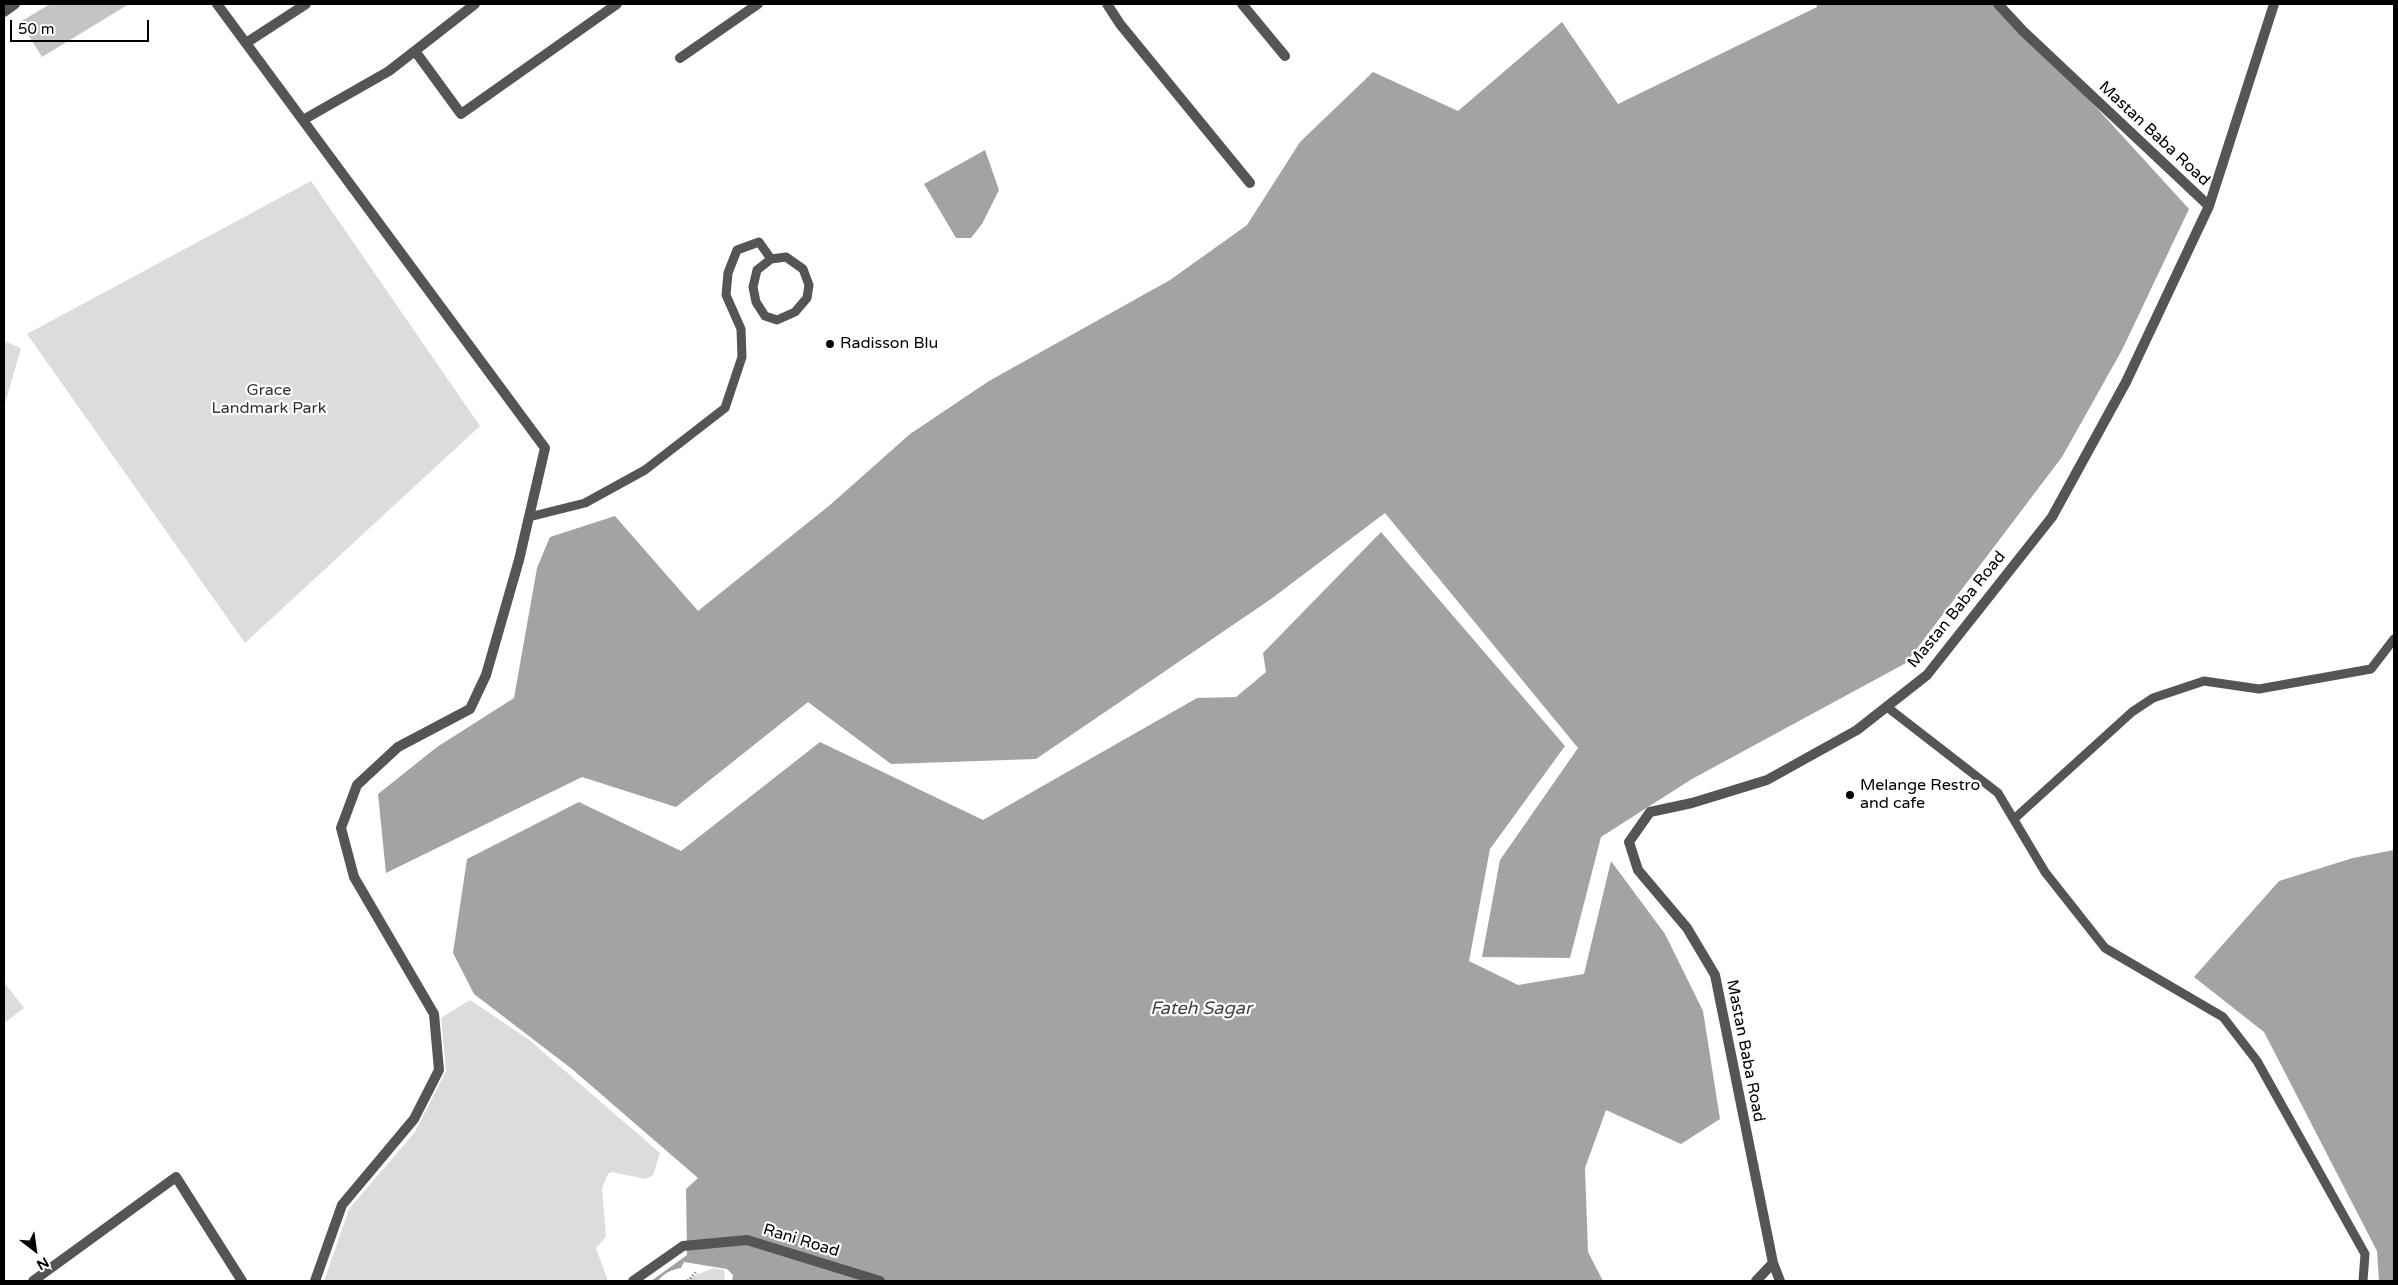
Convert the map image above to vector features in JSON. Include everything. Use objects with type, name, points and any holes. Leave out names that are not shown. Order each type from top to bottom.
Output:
[{"type":"street","points":[[217,4],[545,448],[519,560],[486,675],[470,709],[398,747],[364,778],[357,785],[341,828],[354,877],[434,1014],[439,1070],[414,1119],[342,1205],[315,1281]]},
{"type":"street","points":[[246,43],[306,4]]},
{"type":"street","points":[[303,120],[389,71],[475,4]]},
{"type":"street","points":[[415,51],[462,114],[617,4]]},
{"type":"street","points":[[680,58],[758,4]]},
{"type":"street","points":[[1108,4],[1120,24],[1250,183]]},
{"type":"street","points":[[1242,4],[1285,56]]},
{"type":"street","name":"Mastan Baba Road","points":[[1780,1281],[1773,1263],[1716,975],[1687,928],[1638,870],[1629,842],[1650,812],[1692,803],[1767,780],[1856,730],[1927,675],[2052,517],[2126,382],[2209,206],[2023,31],[1998,4]]},
{"type":"street","points":[[2209,206],[2274,4]]},
{"type":"street","points":[[33,1281],[176,1177],[242,1281]]},
{"type":"street","name":"Rani Road","points":[[633,1281],[683,1246],[747,1240],[880,1281]]},
{"type":"street","points":[[1756,1281],[1773,1263]]},
{"type":"lane","points":[[529,517],[585,503],[645,470],[725,408],[742,356],[741,328],[726,295],[728,273],[738,250],[759,242],[771,259]]},
{"type":"lane","points":[[786,257],[803,269],[809,285],[807,298],[795,312],[777,320],[765,316],[756,302],[753,288],[757,270],[771,259],[786,257]]},
{"type":"lane","points":[[2014,819],[2132,712],[2149,700],[2204,681],[2259,689],[2371,669],[2394,639]]},
{"type":"lane","points":[[1887,707],[1998,793],[2045,872],[2105,948],[2223,1017],[2257,1061],[2364,1254],[2363,1281]]},
{"type":"path","points":[[688,1281],[697,1271]]},
{"type":"green space","name":"Grace Landmark Park","points":[[311,181],[480,426],[245,643],[27,334]]},
{"type":"green space","points":[[4,341],[21,348],[4,407]]},
{"type":"green space","points":[[4,982],[24,1008],[4,1023]]},
{"type":"green space","points":[[470,1000],[528,1039],[660,1153],[653,1175],[646,1179],[612,1172],[608,1174],[602,1188],[606,1237],[596,1248],[608,1281],[324,1281],[349,1209],[415,1132],[446,1071],[441,1018]]},
{"type":"green space","points":[[713,1268],[724,1270],[725,1281],[682,1281]]},
{"type":"water","points":[[1816,4],[2002,4],[2189,209],[2122,350],[2062,457],[1906,663],[1692,779],[1601,837],[1570,958],[1482,957],[1500,860],[1578,748],[1385,513],[1271,599],[1036,759],[891,764],[808,702],[676,807],[582,777],[386,873],[378,794],[437,747],[514,698],[537,568],[550,537],[615,516],[698,611],[830,505],[910,434],[989,381],[1170,280],[1247,225],[1300,142],[1373,72],[1458,111],[1562,22],[1618,104],[1817,7]]},
{"type":"water","points":[[985,150],[999,190],[982,224],[971,238],[956,238],[924,184]]},
{"type":"water","name":"Fateh Sagar","points":[[1381,532],[1565,746],[1490,849],[1469,961],[1518,985],[1584,974],[1611,861],[1665,934],[1703,1011],[1720,1119],[1681,1144],[1606,1110],[1585,1168],[1588,1252],[1603,1281],[732,1281],[733,1275],[727,1269],[684,1262],[681,1268],[668,1272],[658,1281],[651,1281],[687,1255],[686,1189],[698,1178],[572,1069],[474,994],[453,953],[467,859],[579,802],[681,851],[820,742],[983,820],[1197,698],[1236,697],[1266,672],[1263,653]]},
{"type":"water","points":[[2394,850],[2394,1281],[2379,1281],[2377,1251],[2264,1032],[2194,977],[2279,881],[2353,858]]},
{"type":"building","points":[[50,4],[129,4],[42,57],[20,22]]},
{"type":"place","name":"Radisson Blu","points":[[830,344]]},
{"type":"place","name":"Melange Restro and cafe","points":[[1850,795]]}]
